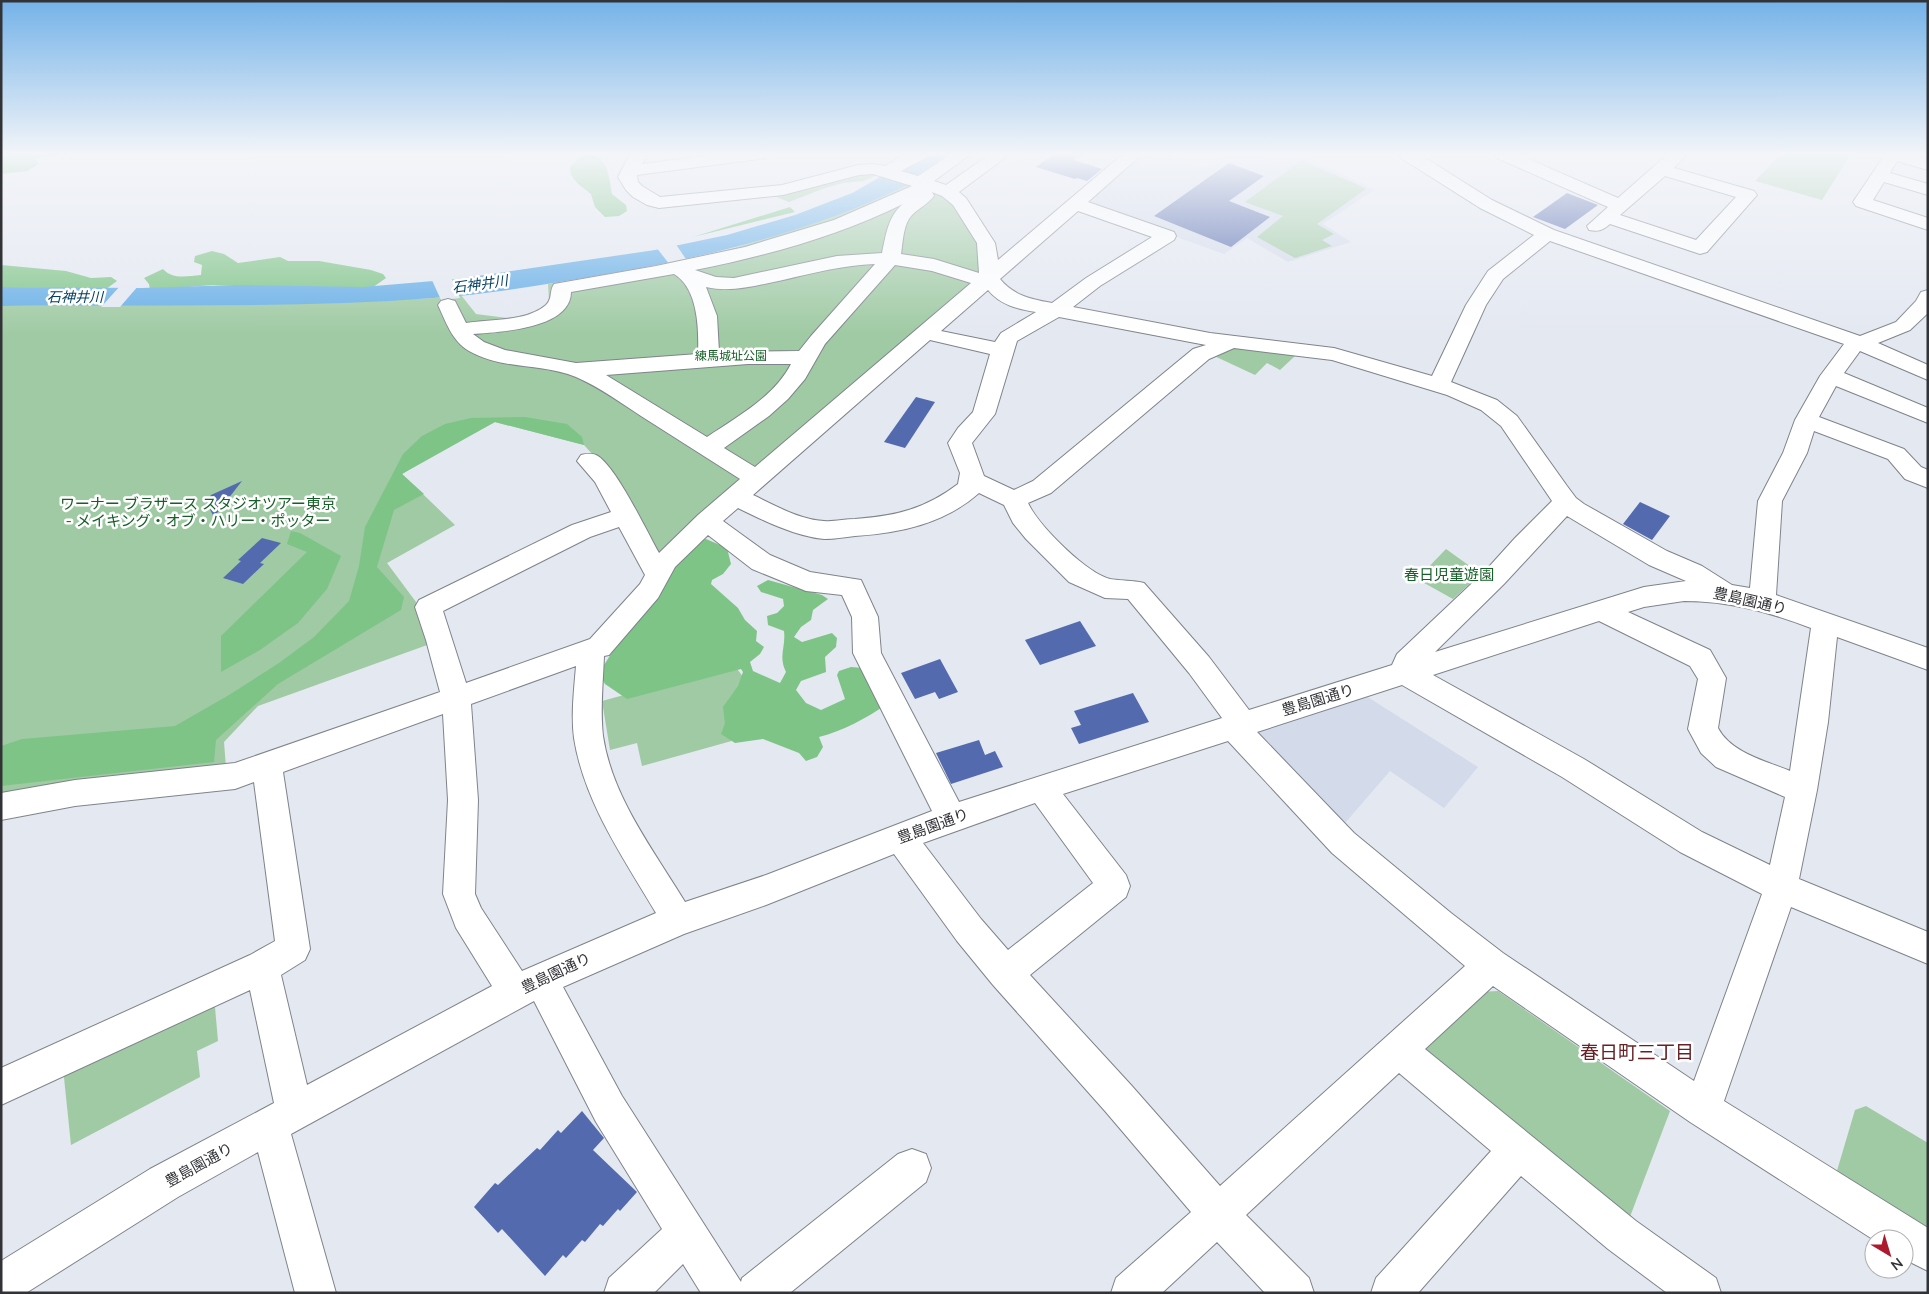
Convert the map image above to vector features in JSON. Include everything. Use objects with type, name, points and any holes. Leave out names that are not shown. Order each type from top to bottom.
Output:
[{"type":"street","points":[[460,330],[522,322],[538,316],[550,310],[560,300],[562,288],[685,272],[814,234],[865,214]]},
{"type":"street","points":[[709,447],[761,412],[797,374],[805,358],[818,340],[890,259],[897,225],[902,214]]},
{"type":"street","points":[[968,214],[986,244],[983,278]]},
{"type":"street","points":[[1,807],[75,793],[236,776],[599,647],[649,591],[666,561],[707,521],[927,333],[983,278],[1062,214]]},
{"type":"street","points":[[736,497],[772,514],[809,528],[824,530],[915,520],[934,513],[957,499],[970,488],[972,480],[972,472],[960,443],[966,433],[984,414],[1002,350],[1008,337],[1059,308],[1092,282],[1168,236],[1105,214]]},
{"type":"street","points":[[1507,214],[1548,234],[1848,338],[1928,373]]},
{"type":"street","points":[[1574,243],[1610,214]]},
{"type":"street","points":[[1622,214],[1700,248],[1730,214]]},
{"type":"street","points":[[1899,214],[1928,224]]},
{"type":"street","points":[[1439,384],[1476,305],[1495,275],[1548,234]]},
{"type":"street","points":[[685,272],[722,284],[742,283],[837,262],[862,259],[890,259],[947,268],[983,278],[1001,293],[1019,303],[1051,311],[1232,342],[1334,354],[1439,384],[1489,405],[1509,421],[1567,504],[1658,558],[1693,573],[1726,593]]},
{"type":"street","points":[[685,272],[698,288],[710,327],[708,360]]},
{"type":"street","points":[[707,316],[713,305],[722,296],[742,283]]},
{"type":"street","points":[[1762,601],[1770,500],[1795,453],[1806,420],[1831,376],[1853,346],[1903,326],[1926,302],[1928,296]]},
{"type":"street","points":[[448,305],[466,339],[499,355],[572,369],[609,369],[758,357],[805,358]]},
{"type":"street","points":[[927,333],[1002,350]]},
{"type":"street","points":[[1014,500],[1042,487],[1201,354],[1232,342]]},
{"type":"street","points":[[572,369],[615,389],[757,479]]},
{"type":"street","points":[[1831,376],[1928,416]]},
{"type":"street","points":[[1806,420],[1896,454],[1913,473],[1928,480]]},
{"type":"street","points":[[589,461],[604,477],[658,575]]},
{"type":"street","points":[[972,480],[1014,500],[1022,518],[1035,534],[1078,575],[1105,588],[1135,590],[1199,665],[1238,725],[1344,843],[1439,924],[1491,965],[1703,1109],[1928,1251]]},
{"type":"street","points":[[1567,504],[1549,518],[1494,577],[1407,662],[1404,672],[1573,768],[1691,842],[1781,887],[1928,948]]},
{"type":"street","points":[[626,516],[580,531],[428,607],[440,640],[456,698],[463,800],[459,894],[468,917],[529,986],[725,1293]]},
{"type":"street","points":[[707,521],[761,562],[806,580],[852,587],[865,617],[868,653],[951,818]]},
{"type":"street","name":"豊島園通り","points":[[1,1285],[164,1183],[529,986],[572,965],[678,920],[766,890],[951,818],[1041,788],[1600,610],[1644,597],[1684,591],[1726,593],[1762,601],[1928,659]]},
{"type":"street","points":[[1600,610],[1700,658],[1712,678],[1703,729],[1711,744],[1727,758],[1802,790]]},
{"type":"street","points":[[1703,1109],[1781,887],[1802,790],[1813,722],[1825,622]]},
{"type":"street","points":[[591,649],[588,715],[590,748],[601,781],[613,808],[678,920]]},
{"type":"street","points":[[1,1087],[262,967],[293,949],[267,765]]},
{"type":"street","points":[[1005,973],[1114,886],[1041,788]]},
{"type":"street","points":[[900,837],[969,930],[1005,973],[1218,1214],[1294,1293]]},
{"type":"street","points":[[1131,1293],[1491,965]]},
{"type":"street","points":[[262,967],[282,1120],[316,1293]]},
{"type":"street","points":[[1399,1050],[1622,1235],[1700,1293]]},
{"type":"street","points":[[1391,1293],[1518,1150]]},
{"type":"street","points":[[757,1293],[912,1168]]},
{"type":"street","points":[[624,1293],[686,1234]]},
{"type":"shaded area","points":[[1115,214],[1337,214],[1323,224],[1351,242],[1288,262],[1247,238],[1224,254]]},
{"type":"shaded area","points":[[1366,696],[1478,767],[1444,808],[1390,771],[1345,823],[1334,821],[1255,738],[1257,731]]},
{"type":"green space","points":[[602,214],[622,214],[619,216],[605,217]]},
{"type":"green space","points":[[766,214],[785,214],[693,237]]},
{"type":"green space","name":"ワーナー ブラザース スタジオツアー東京 - メイキング・オブ・ハリー・ポッター","points":[[839,214],[961,214],[981,247],[983,274],[659,559],[604,467],[584,445],[495,422],[425,459],[402,474],[455,525],[387,563],[416,602],[430,644],[258,706],[224,742],[226,768],[1,796],[1,306],[232,305],[436,298],[461,295],[476,314],[507,318],[536,313],[549,301],[548,284],[638,270],[691,259]]},
{"type":"green space","points":[[1279,214],[1330,214],[1317,224],[1334,234],[1322,240],[1332,246],[1295,258],[1257,237],[1283,216]]},
{"type":"green space","points":[[212,251],[224,254],[238,263],[280,257],[288,261],[319,261],[371,270],[383,274],[386,278],[369,290],[213,285],[150,290],[149,284],[144,278],[163,269],[176,276],[201,275],[202,265],[194,262],[195,256]]},
{"type":"green space","points":[[1,265],[66,271],[91,278],[111,277],[117,281],[106,289],[1,287]]},
{"type":"green space","points":[[1229,347],[1296,355],[1280,370],[1267,363],[1255,375],[1210,354]]},
{"type":"green space","points":[[525,417],[567,424],[582,437],[584,445],[495,422],[402,474],[424,494],[394,510],[377,567],[404,597],[401,610],[278,684],[216,740],[214,762],[1,786],[1,746],[22,739],[175,726],[279,663],[314,637],[349,601],[359,566],[365,527],[403,454],[422,436],[445,424],[471,418]]},
{"type":"green space","points":[[291,531],[300,533],[341,556],[327,589],[298,623],[260,650],[221,672],[221,636],[307,552],[287,544]]},
{"type":"green space","points":[[706,539],[727,548],[731,564],[723,574],[712,580],[711,584],[738,608],[745,620],[757,631],[756,641],[764,647],[760,654],[750,662],[753,671],[780,683],[786,672],[782,656],[784,631],[768,625],[767,616],[777,613],[784,606],[783,599],[761,592],[757,586],[768,580],[822,595],[828,599],[813,610],[811,620],[801,627],[794,637],[802,642],[832,633],[837,638],[836,647],[825,657],[826,672],[801,681],[796,690],[806,703],[821,710],[845,699],[837,675],[839,671],[851,667],[863,668],[886,705],[854,724],[819,737],[823,747],[817,757],[806,761],[799,753],[763,739],[735,743],[721,734],[725,723],[723,707],[738,686],[743,672],[741,669],[627,699],[605,684],[599,673],[616,646],[665,586],[671,564],[699,541]]},
{"type":"green space","name":"春日児童遊園","points":[[1446,549],[1478,572],[1477,577],[1453,599],[1417,579]]},
{"type":"green space","points":[[734,665],[764,704],[753,735],[642,766],[637,743],[610,750],[602,701]]},
{"type":"green space","points":[[1498,991],[1670,1111],[1628,1222],[1422,1047],[1479,992]]},
{"type":"green space","points":[[214,996],[218,1041],[197,1051],[200,1077],[71,1145],[63,1068]]},
{"type":"green space","points":[[1866,1106],[1928,1143],[1928,1231],[1836,1174],[1855,1110]]},
{"type":"water","name":"石神井川","points":[[839,214],[765,239],[690,258],[613,273],[478,294],[325,304],[1,306],[1,287],[141,288],[236,285],[363,287],[457,279],[655,250],[727,235],[795,215]]},
{"type":"pier","points":[[675,243],[688,262],[670,265],[656,247]]},
{"type":"pier","points":[[451,277],[460,298],[441,300],[431,278]]},
{"type":"pier","points":[[121,285],[139,285],[120,307],[101,307]]},
{"type":"building","points":[[1156,214],[1263,214],[1270,217],[1231,247],[1154,216]]},
{"type":"building","points":[[1537,214],[1585,214],[1565,229],[1533,217]]},
{"type":"building","points":[[916,397],[935,402],[905,448],[884,442]]},
{"type":"building","points":[[242,481],[214,517],[206,502],[211,495]]},
{"type":"building","points":[[1640,502],[1670,516],[1652,540],[1623,524]]},
{"type":"building","points":[[262,538],[281,543],[260,563],[264,564],[243,584],[223,578],[241,561],[238,560]]},
{"type":"building","points":[[1080,621],[1096,646],[1040,665],[1025,640]]},
{"type":"building","points":[[940,659],[958,692],[939,699],[935,692],[915,699],[901,673]]},
{"type":"building","points":[[1133,693],[1149,722],[1079,744],[1071,728],[1081,725],[1074,711]]},
{"type":"building","points":[[979,740],[985,755],[995,751],[1003,767],[951,784],[936,753]]},
{"type":"building","points":[[582,1111],[604,1138],[593,1150],[637,1192],[603,1226],[600,1224],[585,1242],[582,1240],[566,1258],[563,1255],[545,1276],[502,1229],[498,1233],[474,1207],[495,1183],[498,1185],[537,1148],[540,1150],[558,1130],[561,1133]]},
{"type":"district","name":"春日町三丁目","points":[[1637,1052]]},
{"type":"park label","name":"練馬城址公園","points":[[731,356]]}]
